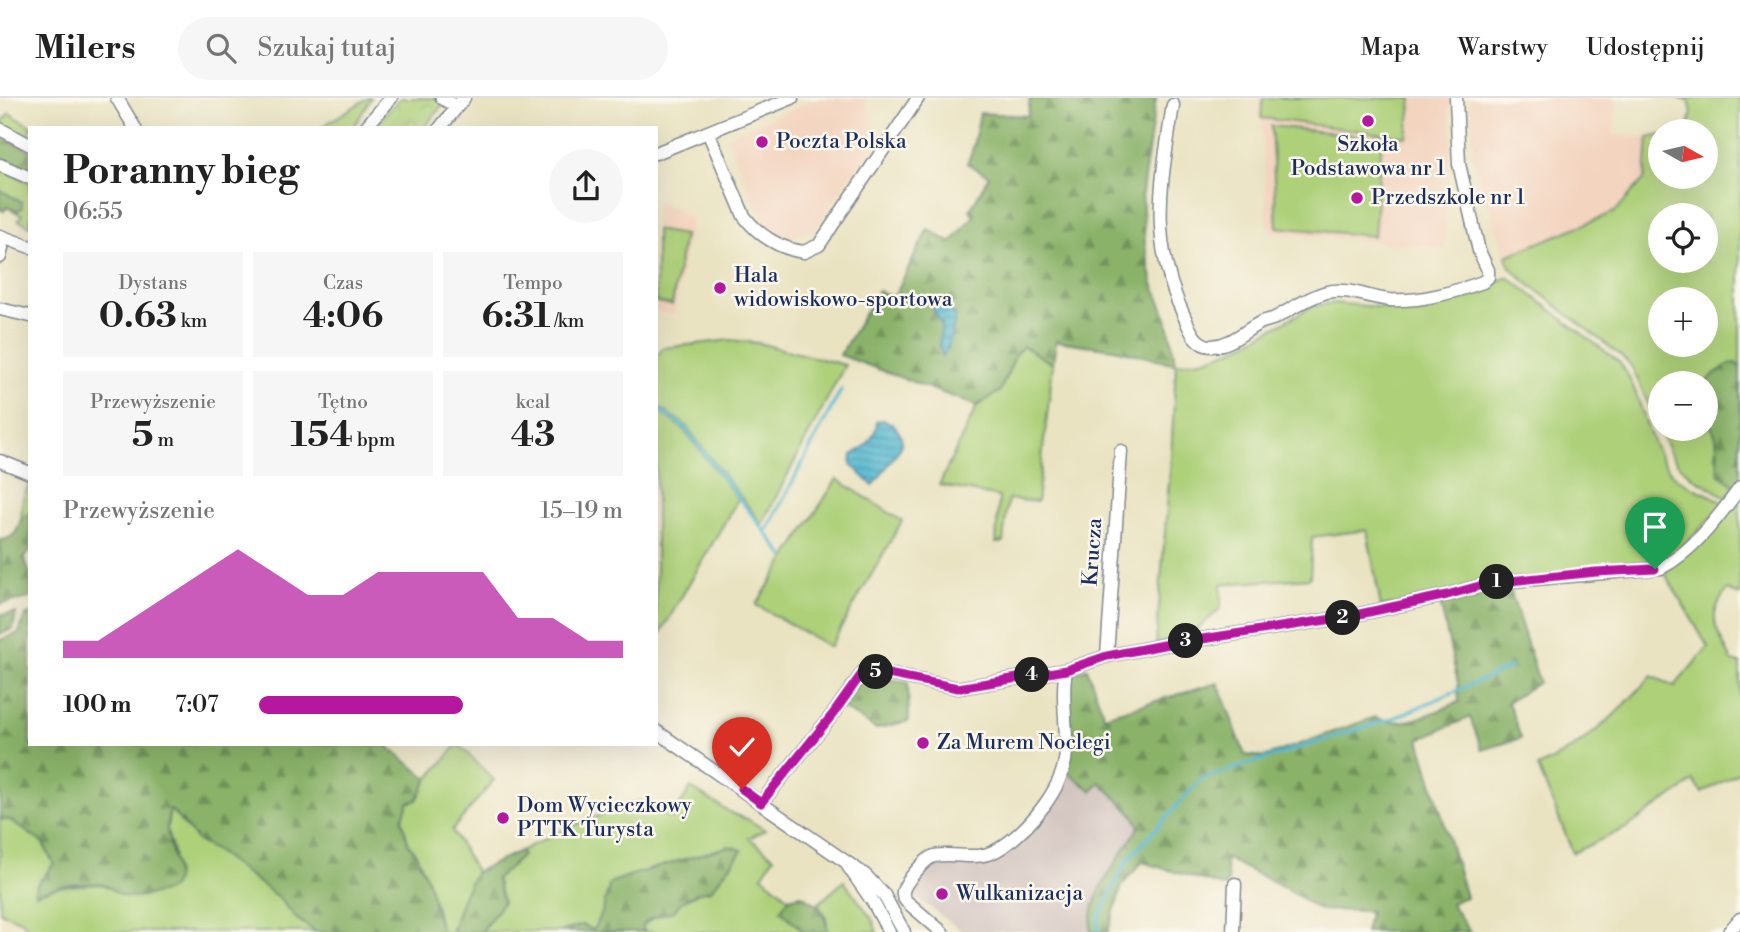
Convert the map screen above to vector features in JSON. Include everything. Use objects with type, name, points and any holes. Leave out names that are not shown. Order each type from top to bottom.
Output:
[{"type":"street","points":[[117,98],[134,126]]},
{"type":"street","points":[[367,126],[391,98]]},
{"type":"street","points":[[442,98],[461,102],[442,126]]},
{"type":"street","points":[[658,152],[792,98]]},
{"type":"street","points":[[708,132],[744,216],[751,225],[770,240],[804,252],[815,248],[918,98]]},
{"type":"street","points":[[1173,105],[1160,197],[1162,242],[1167,271],[1181,310],[1193,336],[1203,345],[1229,341],[1325,292],[1342,290],[1372,298],[1409,299],[1444,294],[1483,282],[1488,277],[1488,270],[1479,251],[1459,164],[1456,98]]},
{"type":"street","points":[[0,128],[28,144]]},
{"type":"street","points":[[0,165],[28,177]]},
{"type":"street","points":[[1,247],[28,247]]},
{"type":"street","points":[[0,309],[28,316]]},
{"type":"street","name":"Krucza","points":[[1107,656],[1121,451]]},
{"type":"street","points":[[0,461],[28,472]]},
{"type":"street","points":[[761,803],[833,714],[863,672],[878,672],[958,688],[1066,670],[1107,656],[1346,617],[1490,583],[1661,568],[1696,541],[1740,488]]},
{"type":"street","points":[[942,932],[906,901],[903,889],[929,858],[972,857],[993,852],[1028,826],[1038,815],[1057,782],[1066,757],[1066,670]]},
{"type":"street","points":[[658,732],[865,874],[884,895],[904,932]]},
{"type":"street","points":[[846,863],[873,902],[888,932]]},
{"type":"street","points":[[1233,932],[1235,884]]},
{"type":"street","points":[[1729,932],[1740,919]]},
{"type":"shaded area","points":[[818,98],[865,98],[879,137],[815,229],[784,240],[766,225],[756,207],[727,136]]},
{"type":"shaded area","name":"Przedszkole nr 1","points":[[1260,98],[1450,98],[1451,141],[1445,248],[1268,232],[1261,118],[1258,114]]},
{"type":"shaded area","points":[[1469,98],[1616,98],[1614,135],[1648,138],[1645,178],[1615,212],[1506,256],[1473,161]]},
{"type":"shaded area","points":[[658,201],[691,220],[674,315],[658,311]]},
{"type":"shaded area","points":[[1067,772],[1100,781],[1135,817],[1139,826],[1099,892],[1090,916],[1091,932],[963,932],[908,891],[929,862],[996,855]]},
{"type":"green space","points":[[368,98],[371,98],[354,126],[323,126]]},
{"type":"green space","points":[[400,98],[448,98],[426,126],[374,126]]},
{"type":"green space","points":[[1030,98],[1156,98],[1142,192],[1145,246],[1153,284],[1167,318],[1176,364],[1114,349],[1056,341],[1053,364],[1023,346],[1015,356],[1000,391],[977,406],[840,355],[878,291],[894,297],[928,229],[951,243],[974,216],[970,210],[989,176],[967,163],[980,113],[1028,116]]},
{"type":"green space","name":"Szkoła Podstawowa nr 1","points":[[1263,98],[1412,98],[1407,137],[1261,118]]},
{"type":"green space","points":[[1677,98],[1740,98],[1740,366],[1734,363],[1718,372],[1648,371],[1648,403],[1632,367],[1526,282],[1510,267],[1506,256],[1615,212],[1645,178],[1648,138],[1648,189],[1718,189],[1718,119],[1690,119],[1692,112],[1689,101]]},
{"type":"green space","points":[[9,113],[31,126],[28,126],[28,139],[1,125]]},
{"type":"green space","points":[[1271,126],[1382,138],[1374,236],[1277,227]]},
{"type":"green space","points":[[0,135],[28,149],[28,168],[0,157]]},
{"type":"green space","points":[[0,169],[28,181],[28,225],[19,220],[22,215],[7,207],[4,211],[0,209]]},
{"type":"green space","points":[[0,190],[22,202],[22,208],[16,211],[7,207],[4,211],[0,209]]},
{"type":"green space","points":[[658,230],[684,235],[672,305],[658,302]]},
{"type":"green space","points":[[1508,277],[1619,362],[1634,389],[1648,427],[1648,441],[1653,441],[1667,467],[1682,482],[1725,504],[1682,547],[1656,566],[1629,566],[1381,607],[1367,530],[1312,537],[1310,578],[1221,584],[1221,608],[1186,639],[1156,643],[1176,364],[1206,359],[1237,348],[1313,306],[1334,303],[1408,310],[1479,290]]},
{"type":"green space","points":[[730,340],[758,343],[845,365],[762,524],[685,425],[658,406],[658,354],[663,348]]},
{"type":"green space","points":[[1023,346],[1053,364],[1037,502],[1008,499],[1003,542],[996,543],[999,497],[939,485],[977,406],[1000,391],[1015,356]]},
{"type":"green space","points":[[1734,363],[1740,366],[1740,483],[1736,487],[1719,474],[1718,467],[1718,372]]},
{"type":"green space","points":[[658,411],[682,428],[738,499],[658,638]]},
{"type":"green space","points":[[1665,441],[1716,441],[1716,457],[1736,487],[1726,498],[1690,475],[1670,453]]},
{"type":"green space","points":[[837,479],[902,521],[830,647],[756,605]]},
{"type":"green space","points":[[28,486],[28,514],[21,519],[23,498]]},
{"type":"green space","points":[[1734,502],[1740,504],[1740,595],[1727,590],[1716,609],[1715,617],[1718,633],[1732,661],[1740,663],[1740,772],[1702,793],[1694,781],[1626,828],[1573,853],[1538,767],[1570,750],[1599,728],[1651,676],[1675,686],[1708,647],[1664,572]]},
{"type":"green space","points":[[28,514],[28,553],[24,558],[28,569],[28,598],[0,604],[0,540],[17,531],[21,519]]},
{"type":"green space","points":[[1509,586],[1539,682],[1508,702],[1521,738],[1482,750],[1470,717],[1419,739],[1466,897],[1451,903],[1470,932],[1365,932],[1370,911],[1319,910],[1284,887],[1225,858],[1228,881],[1226,887],[1142,862],[1122,885],[1108,932],[1091,932],[1091,917],[1100,890],[1139,826],[1135,817],[1100,782],[1092,791],[1067,772],[1067,680],[1072,675],[1087,668],[1104,716],[1218,683],[1245,755],[1264,757],[1375,717],[1386,721],[1406,721],[1459,702],[1458,683],[1440,602]]},
{"type":"green space","points":[[16,613],[13,629],[0,634],[0,615]]},
{"type":"green space","points":[[26,615],[28,746],[387,746],[428,779],[417,800],[408,803],[402,820],[408,843],[428,881],[441,932],[316,932],[297,919],[279,898],[219,853],[198,841],[170,809],[167,830],[176,870],[171,888],[151,895],[128,897],[103,884],[83,884],[35,894],[36,886],[54,864],[43,843],[10,820],[0,819],[0,640],[19,633]]},
{"type":"green space","points":[[864,676],[908,682],[909,721],[876,729],[841,707]]},
{"type":"green space","points":[[456,746],[460,746],[494,780],[452,830],[476,872],[463,896],[451,932],[441,932],[436,907],[416,854],[408,843],[402,820],[408,803],[417,800],[428,779]]},
{"type":"green space","points":[[691,788],[765,830],[749,838],[774,857],[762,876],[789,898],[781,910],[804,932],[645,932],[641,926],[699,892],[711,890],[742,851],[687,858],[610,883],[602,913],[593,931],[582,925],[559,932],[481,932],[503,902],[496,879],[523,855],[520,851],[569,827],[639,801],[671,819]]},
{"type":"green space","points":[[170,808],[198,841],[219,853],[279,898],[297,919],[316,932],[32,932],[22,921],[0,912],[0,819],[10,820],[43,843],[54,864],[36,886],[35,894],[56,887],[103,884],[124,896],[174,855],[167,830]]},
{"type":"green space","points":[[729,846],[742,850],[711,890],[699,892],[681,902],[674,911],[650,919],[642,926],[645,932],[559,932],[582,925],[593,930],[602,913],[610,883]]},
{"type":"green space","points":[[520,851],[523,855],[496,879],[503,902],[481,932],[451,932],[463,896],[476,872]]},
{"type":"green space","points":[[844,881],[872,919],[877,932],[828,932],[826,917],[818,904]]},
{"type":"green space","points":[[801,895],[820,909],[828,932],[804,932],[781,910],[789,898]]},
{"type":"water","points":[[941,302],[956,316],[948,348],[942,356],[939,345],[942,325],[934,307]]},
{"type":"water","points":[[883,420],[898,430],[901,447],[873,486],[851,464],[852,455],[869,442],[877,421]]},
{"type":"waterway","points":[[766,532],[841,390]]},
{"type":"waterway","points":[[658,409],[684,427],[784,556]]},
{"type":"waterway","points":[[1098,932],[1098,920],[1126,862],[1201,779],[1394,718],[1511,667]]},
{"type":"place","name":"Szkoła Podstawowa nr 1","points":[[1368,121]]},
{"type":"place","name":"Poczta Polska","points":[[762,142]]},
{"type":"place","name":"Przedszkole nr 1","points":[[1357,198]]},
{"type":"place","name":"Hala widowiskowo-sportowa","points":[[720,288]]},
{"type":"place","name":"Za Murem Noclegi","points":[[923,743]]},
{"type":"place","name":"Dom Wycieczkowy PTTK Turysta","points":[[503,818]]},
{"type":"place","name":"Wulkanizacja","points":[[942,894]]},
{"type":"route","points":[[742,789],[761,803],[833,714],[863,672],[878,672],[958,688],[1066,670],[1107,656],[1163,645],[1346,617],[1490,583],[1655,569]]}]
